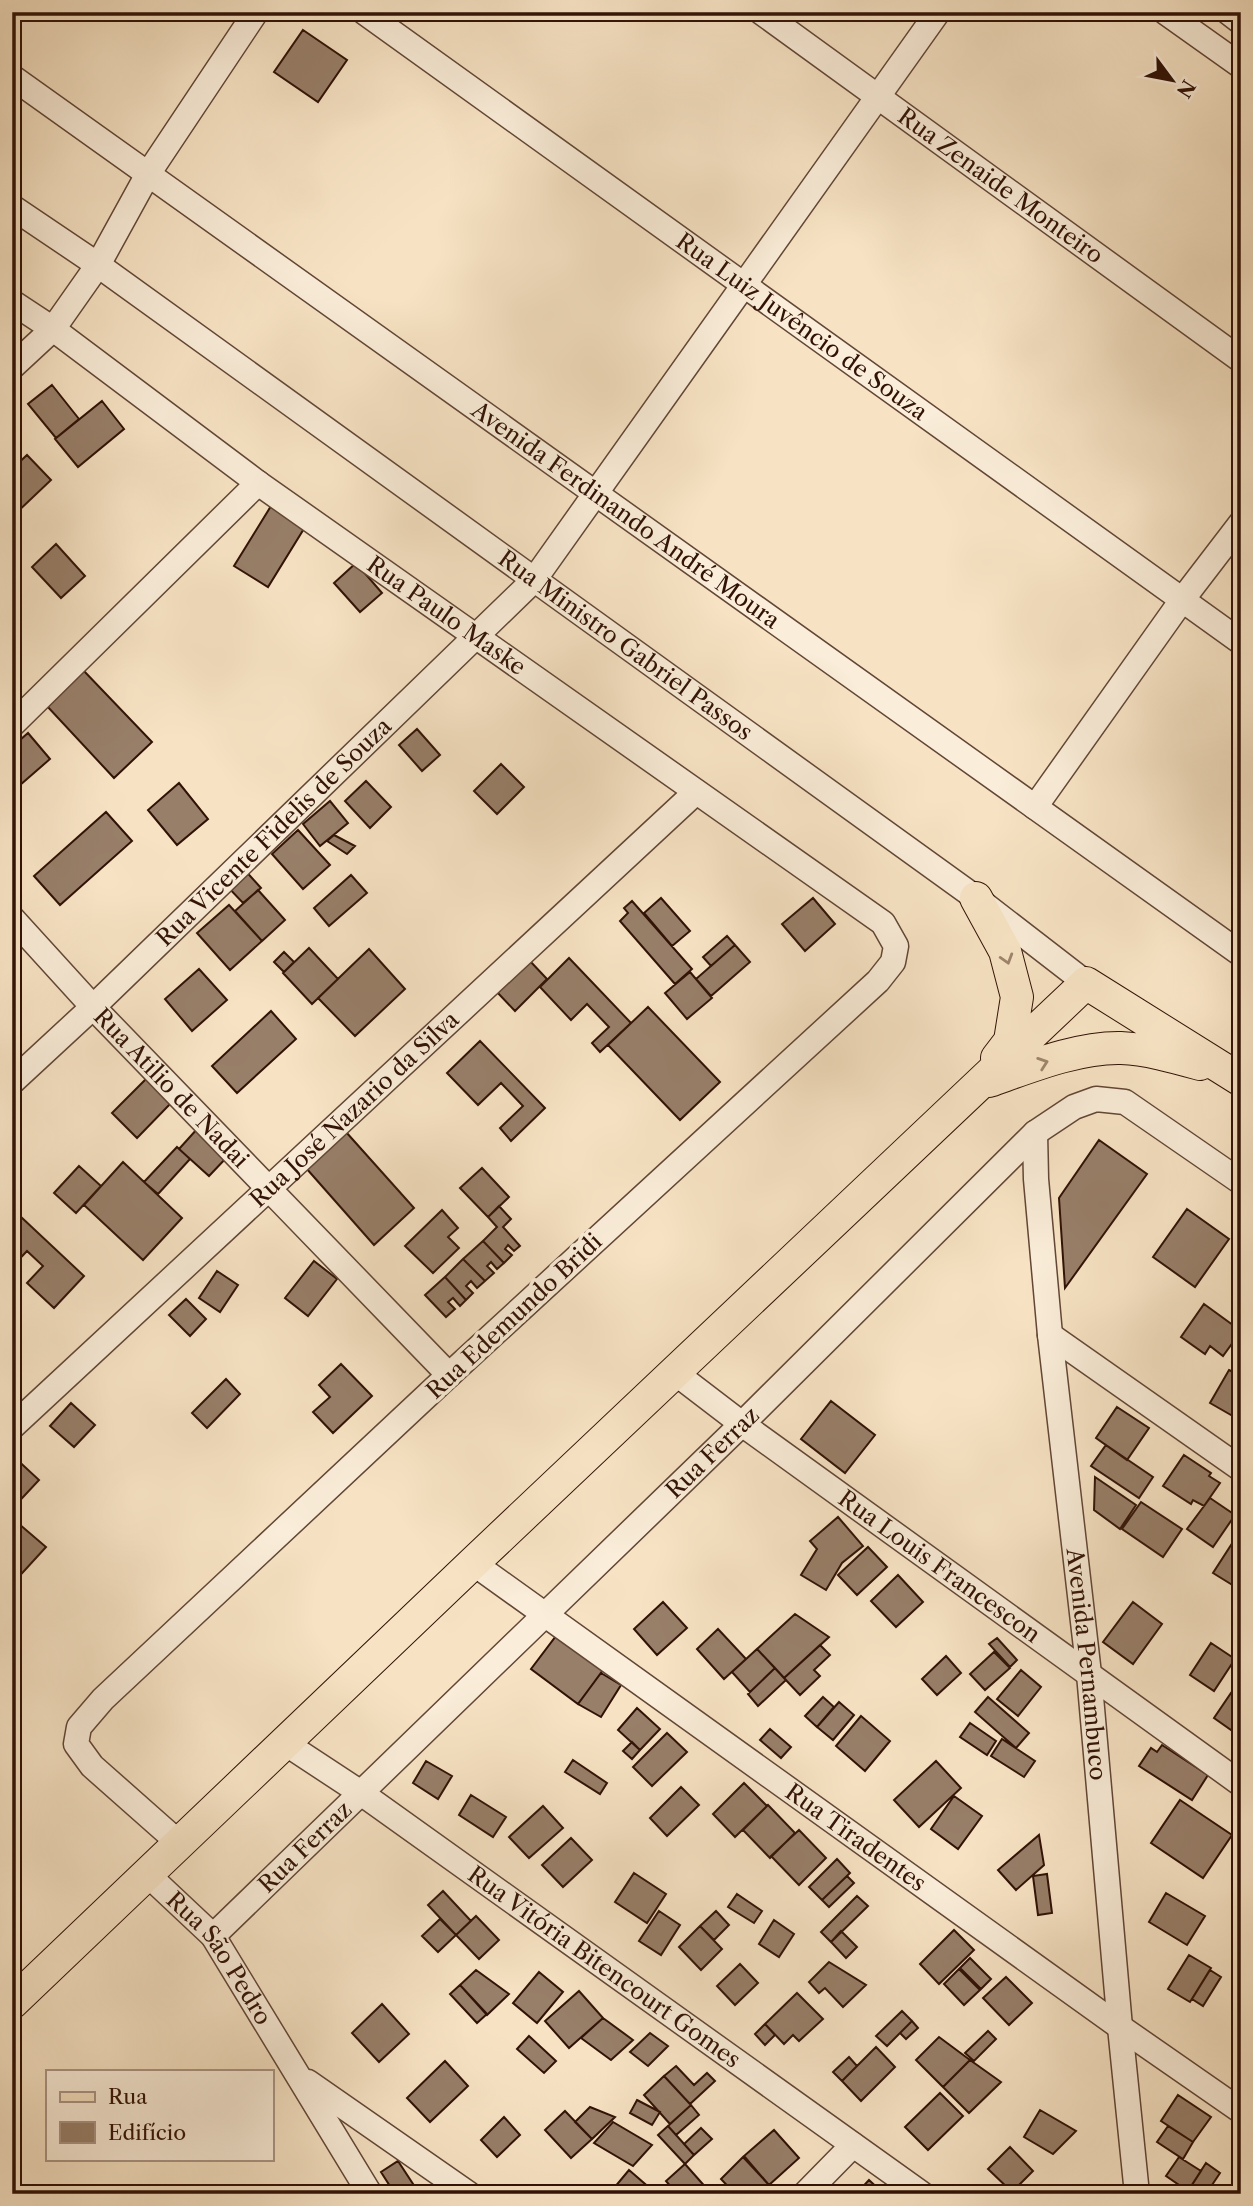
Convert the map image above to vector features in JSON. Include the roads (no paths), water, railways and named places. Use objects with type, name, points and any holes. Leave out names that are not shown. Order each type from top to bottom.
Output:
[{"type":"main road","points":[[976,898],[1005,951],[1017,997],[1010,1041],[978,1085]]},
{"type":"main road","points":[[12,2003],[1086,983]]},
{"type":"main road","name":"Rua Ministro Gabriel Passos","points":[[1086,983],[1236,1076]]},
{"type":"main road","points":[[978,1085],[1061,1056],[1120,1048],[1165,1055],[1236,1076]]},
{"type":"street","points":[[12,367],[53,329],[98,265],[148,174],[256,12]]},
{"type":"street","name":"Rua Luiz Juvêncio de Souza","points":[[364,12],[1241,642]]},
{"type":"street","name":"Rua Zenaide Monteiro","points":[[761,12],[1241,359]]},
{"type":"street","name":"Rua Vicente Fidelis de Souza","points":[[12,1082],[534,580],[938,12]]},
{"type":"street","points":[[1165,12],[1241,66]]},
{"type":"street","points":[[1228,12],[1241,22]]},
{"type":"street","name":"Avenida Ferdinando André Moura","points":[[12,77],[1241,954]]},
{"type":"street","name":"Rua Ministro Gabriel Passos","points":[[12,207],[98,265],[976,898],[1086,983]]},
{"type":"street","name":"Rua Paulo Maske","points":[[12,302],[53,329],[258,483],[883,923]]},
{"type":"street","points":[[12,725],[258,483]]},
{"type":"street","points":[[1035,807],[1182,600],[1241,523]]},
{"type":"street","name":"Rua José Nazario da Silva","points":[[12,1427],[696,792]]},
{"type":"street","name":"Rua Atilio de Nadai","points":[[12,918],[93,1007],[449,1375]]},
{"type":"street","name":"Rua Edemundo Bridi","points":[[179,1843],[92,1766],[76,1744],[79,1727],[103,1699],[449,1375],[878,981],[893,962],[896,946],[883,923]]},
{"type":"street","name":"Rua Ferraz","points":[[213,1936],[741,1424],[1035,1133],[1074,1107],[1096,1099],[1125,1102],[1241,1182]]},
{"type":"street","name":"Avenida Pernambuco","points":[[1035,1133],[1036,1178],[1050,1335],[1089,1674],[1137,2194]]},
{"type":"street","points":[[1050,1335],[1241,1469]]},
{"type":"street","name":"Rua Louis Francescon","points":[[674,1373],[1241,1784]]},
{"type":"street","name":"Rua Tiradentes","points":[[473,1563],[1120,2027],[1241,2110]]},
{"type":"street","name":"Rua Vitória Bitencourt Gomes","points":[[285,1743],[361,1793],[922,2194]]},
{"type":"street","name":"Rua São Pedro","points":[[147,1874],[213,1936],[302,2078],[370,2194]]},
{"type":"street","points":[[302,2078],[469,2194]]},
{"type":"street","points":[[805,2194],[853,2145]]}]
